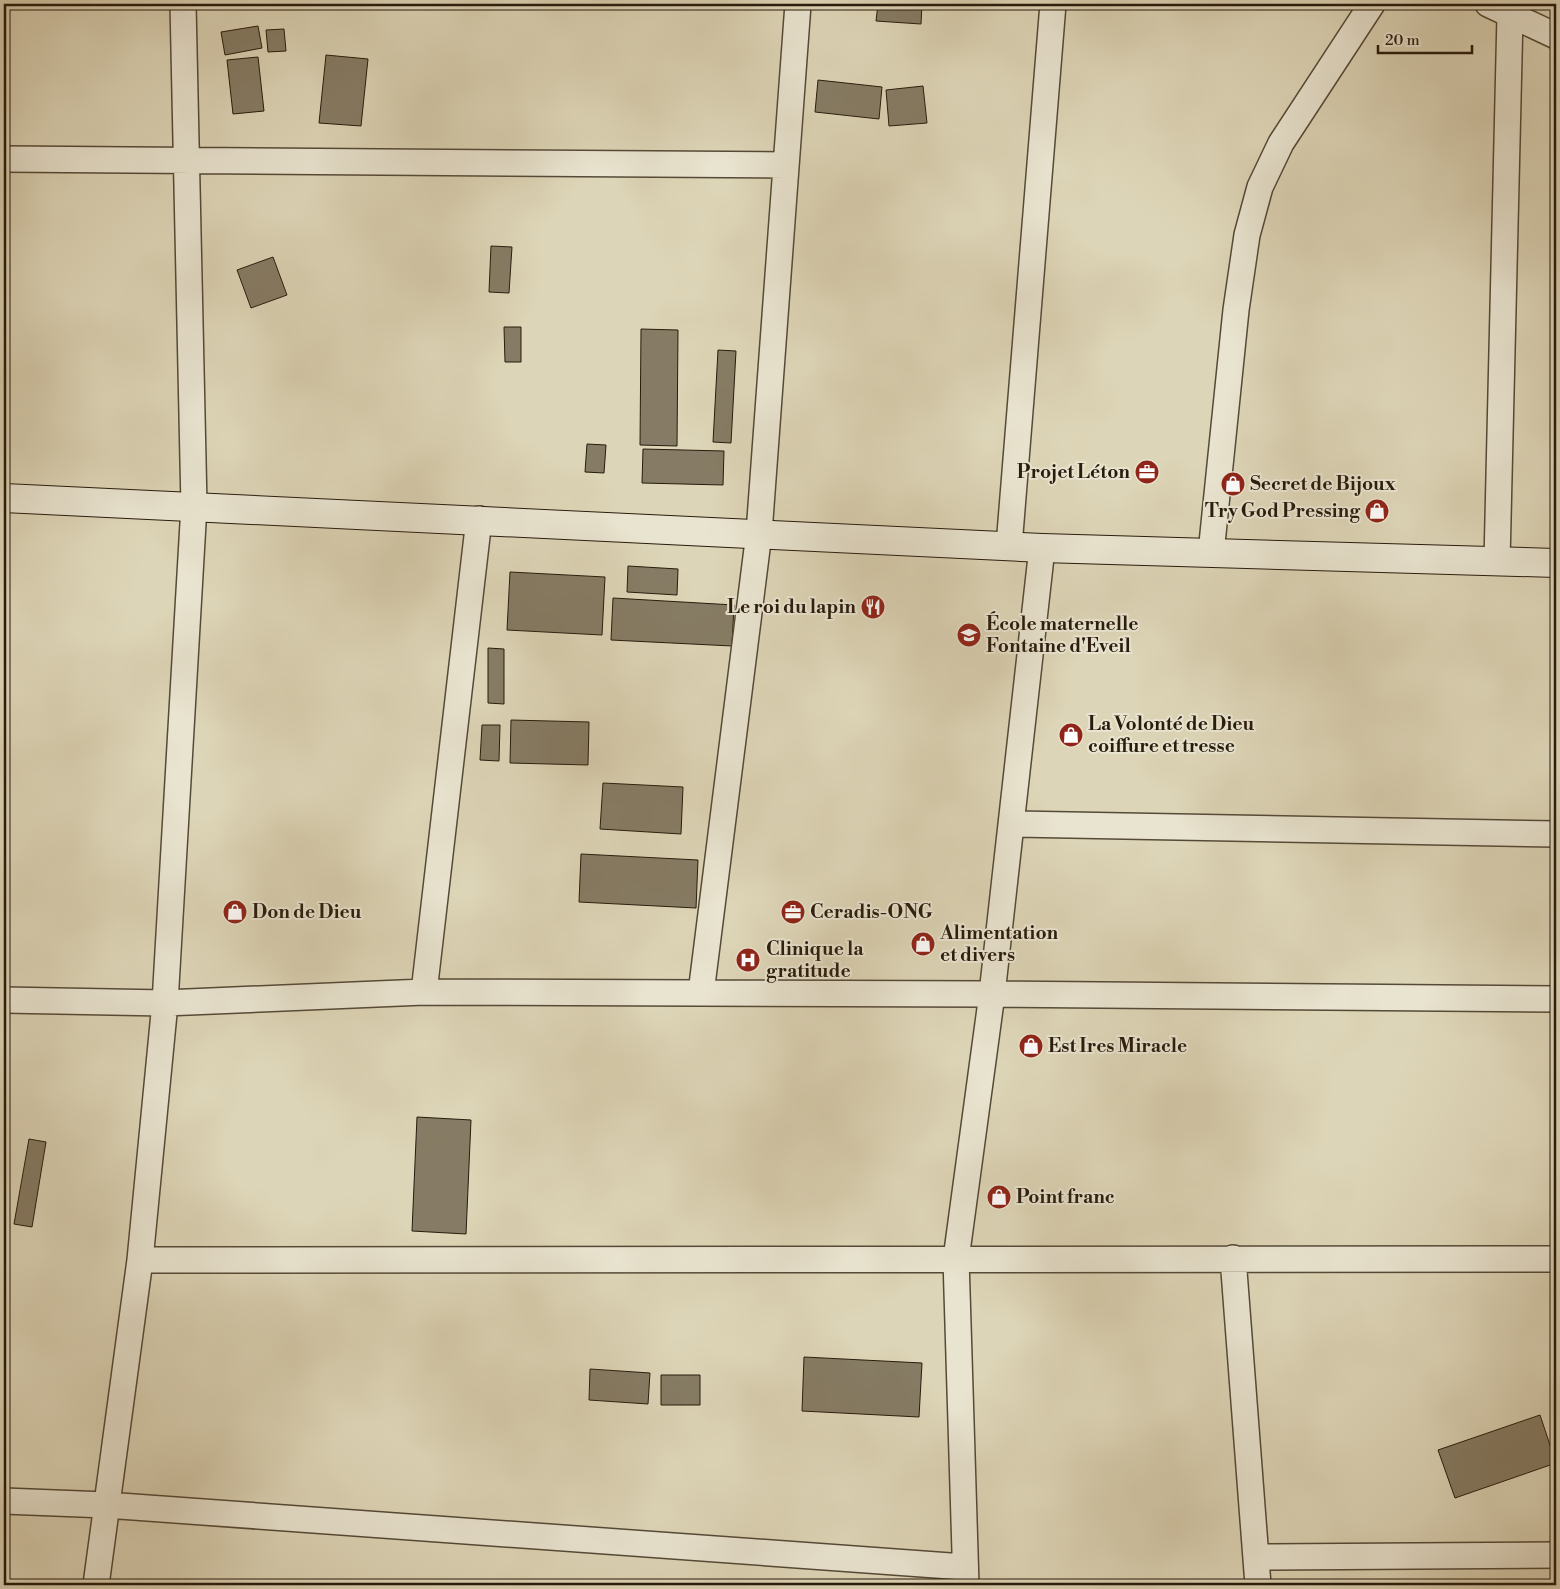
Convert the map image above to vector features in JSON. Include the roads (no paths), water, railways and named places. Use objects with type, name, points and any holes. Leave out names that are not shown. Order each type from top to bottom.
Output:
[{"type":"main road","points":[[4,498],[479,519],[1042,548],[1556,563]]},
{"type":"street","points":[[96,1585],[140,1260],[165,1002],[194,506],[183,4]]},
{"type":"street","points":[[701,994],[759,533],[784,165],[798,4]]},
{"type":"street","points":[[1009,546],[1053,4]]},
{"type":"street","points":[[1211,552],[1236,310],[1247,235],[1260,187],[1281,143],[1372,4]]},
{"type":"street","points":[[1488,4],[1556,36]]},
{"type":"street","points":[[1497,561],[1510,15]]},
{"type":"street","points":[[4,159],[784,165]]},
{"type":"street","points":[[424,992],[479,519]]},
{"type":"street","points":[[4,1501],[106,1504],[965,1576],[956,1258],[992,994],[1042,548]]},
{"type":"street","points":[[1012,824],[1556,834]]},
{"type":"street","points":[[4,1000],[165,1002],[424,992],[992,994],[1556,999]]},
{"type":"street","points":[[1233,1258],[1258,1585]]},
{"type":"street","points":[[140,1260],[1556,1259]]},
{"type":"street","points":[[1256,1557],[1556,1555]]},
{"type":"place","name":"Projet Léton","points":[[1147,472]]},
{"type":"place","name":"Secret de Bijoux","points":[[1233,484]]},
{"type":"place","name":"Try God Pressing","points":[[1377,511]]},
{"type":"place","name":"Le roi du lapin","points":[[873,607]]},
{"type":"place","name":"École maternelle Fontaine d'Eveil","points":[[969,635]]},
{"type":"place","name":"La Volonté de Dieu coiffure et tresse","points":[[1071,735]]},
{"type":"place","name":"Don de Dieu","points":[[235,912]]},
{"type":"place","name":"Ceradis-ONG","points":[[793,912]]},
{"type":"place","name":"Alimentation et divers","points":[[923,944]]},
{"type":"place","name":"Clinique la gratitude","points":[[748,960]]},
{"type":"place","name":"Est Ires Miracle","points":[[1031,1046]]},
{"type":"place","name":"Point franc","points":[[999,1197]]}]
